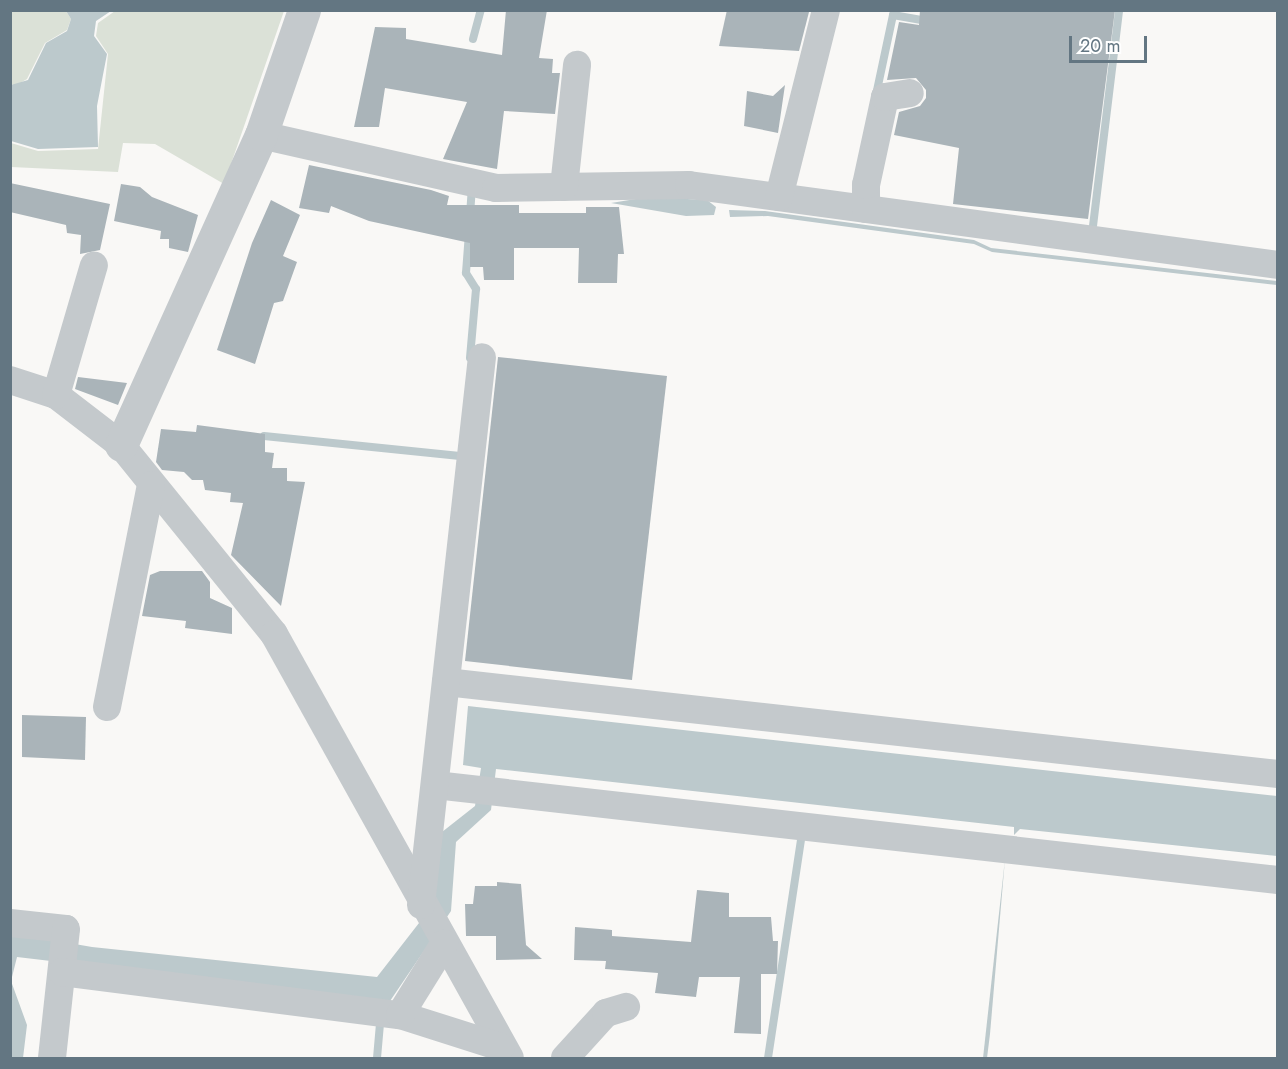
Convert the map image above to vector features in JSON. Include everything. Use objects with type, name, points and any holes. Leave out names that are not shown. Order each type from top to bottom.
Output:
[{"type":"street","points":[[121,445],[261,135],[304,10]]},
{"type":"street","points":[[779,197],[826,10]]},
{"type":"street","points":[[564,187],[577,64]]},
{"type":"street","points":[[866,209],[866,184],[885,97],[910,93]]},
{"type":"street","points":[[261,135],[496,188],[689,185],[1278,265]]},
{"type":"street","points":[[56,395],[94,265]]},
{"type":"street","points":[[421,905],[482,357]]},
{"type":"street","points":[[10,380],[56,395],[121,445],[151,485],[274,634],[421,905],[506,1053]]},
{"type":"street","points":[[107,707],[151,485]]},
{"type":"street","points":[[446,682],[1278,774]]},
{"type":"street","points":[[435,784],[1278,880]]},
{"type":"street","points":[[10,924],[66,929],[52,1059]]},
{"type":"street","points":[[400,1015],[444,944]]},
{"type":"street","points":[[63,972],[400,1015],[506,1053]]},
{"type":"street","points":[[565,1059],[606,1013],[626,1007]]},
{"type":"shaded area","points":[[11,10],[66,11],[71,19],[67,30],[45,43],[27,79],[15,86],[11,84]]},
{"type":"shaded area","points":[[66,11],[111,11],[96,21],[94,36],[107,54],[97,106],[98,147],[38,149],[11,141],[11,85],[28,80],[46,43],[67,31],[71,19]]},
{"type":"shaded area","points":[[115,11],[284,11],[224,184],[155,144],[123,143],[118,172],[11,167],[11,143],[38,151],[98,149],[108,54],[96,36],[98,23]]},
{"type":"shaded area","points":[[648,197],[707,200],[716,207],[714,215],[686,216],[611,203]]},
{"type":"shaded area","points":[[729,210],[765,211],[974,240],[991,248],[1277,281],[1277,285],[992,252],[974,244],[768,216],[730,217]]},
{"type":"shaded area","points":[[468,706],[1277,796],[1277,856],[1020,829],[1014,835],[1014,827],[496,769],[491,810],[456,842],[451,911],[390,1001],[17,957],[11,981],[11,933],[92,947],[377,977],[433,905],[442,832],[475,806],[481,768],[463,765]]},
{"type":"shaded area","points":[[1005,859],[990,1034],[987,1058],[983,1058]]},
{"type":"shaded area","points":[[11,981],[27,1025],[23,1058],[11,1058]]},
{"type":"building","points":[[506,10],[547,10],[539,58],[553,59],[552,73],[560,73],[555,114],[504,111],[497,169],[443,159],[467,102],[385,88],[379,127],[354,127],[375,27],[406,28],[406,39],[502,55]]},
{"type":"building","points":[[727,10],[809,12],[799,51],[719,46]]},
{"type":"building","points":[[920,10],[1115,10],[1088,219],[953,204],[959,148],[894,135],[899,112],[920,106],[926,98],[926,90],[916,78],[887,80],[899,22],[919,25]]},
{"type":"building","points":[[785,85],[778,133],[744,126],[747,91],[773,96]]},
{"type":"building","points":[[309,165],[431,190],[449,196],[447,205],[519,205],[519,213],[586,213],[586,207],[619,207],[624,254],[618,254],[617,283],[578,283],[579,248],[514,248],[514,280],[484,280],[483,267],[470,267],[470,243],[369,221],[331,206],[329,213],[299,208]]},
{"type":"building","points":[[10,183],[110,204],[100,250],[80,254],[81,235],[67,233],[66,225],[10,212]]},
{"type":"building","points":[[121,184],[140,187],[152,197],[198,215],[188,252],[169,248],[169,239],[160,239],[161,231],[114,221]]},
{"type":"building","points":[[271,200],[300,215],[283,256],[297,262],[283,301],[274,303],[255,364],[217,350],[252,243]]},
{"type":"building","points":[[498,357],[667,376],[632,680],[465,661]]},
{"type":"building","points":[[78,377],[127,383],[118,405],[75,389]]},
{"type":"building","points":[[197,425],[265,434],[265,452],[274,453],[272,468],[287,468],[287,481],[305,482],[281,606],[231,555],[243,503],[230,502],[231,493],[205,490],[203,480],[192,480],[184,472],[162,470],[156,462],[161,429],[196,432]]},
{"type":"building","points":[[160,571],[202,571],[210,582],[210,598],[232,608],[232,634],[185,628],[186,621],[142,616],[150,575]]},
{"type":"building","points":[[22,715],[86,717],[85,760],[22,757]]},
{"type":"building","points":[[497,882],[521,884],[526,945],[542,959],[496,960],[496,936],[466,936],[465,904],[473,904],[475,886],[497,886]]},
{"type":"building","points":[[697,890],[729,893],[729,917],[771,917],[773,941],[778,941],[777,974],[761,974],[761,1034],[734,1033],[740,977],[699,977],[696,997],[655,993],[658,973],[605,969],[606,961],[574,960],[575,927],[612,930],[612,936],[691,942]]},
{"type":"waterway","points":[[473,39],[481,10]]},
{"type":"waterway","points":[[1093,226],[1119,10]]},
{"type":"waterway","points":[[876,95],[893,15],[928,21]]},
{"type":"waterway","points":[[470,215],[472,189]]},
{"type":"waterway","points":[[469,233],[466,273],[476,289],[470,358]]},
{"type":"waterway","points":[[264,436],[460,456]]},
{"type":"waterway","points":[[768,1058],[801,840]]},
{"type":"waterway","points":[[377,1058],[380,1025]]}]
